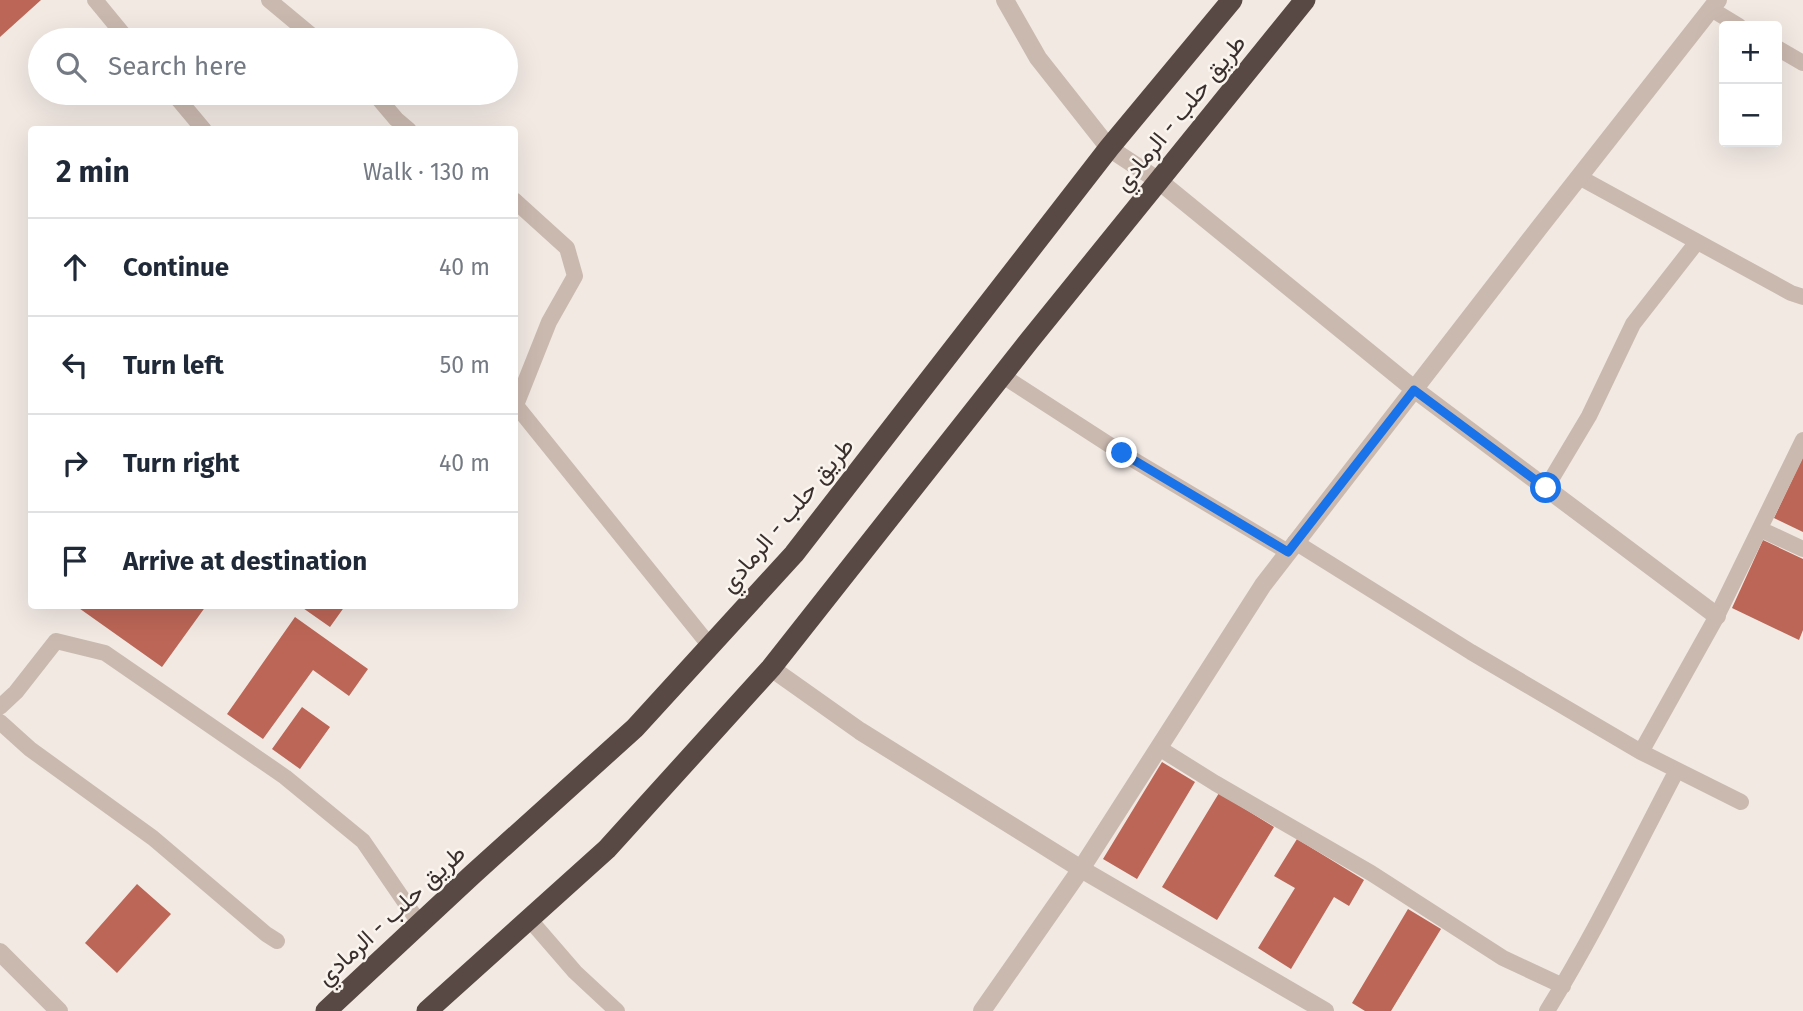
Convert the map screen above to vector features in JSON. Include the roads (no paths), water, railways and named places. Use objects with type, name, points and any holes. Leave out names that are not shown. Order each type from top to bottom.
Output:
[{"type":"highway","name":"طريق حلب - الرمادي","points":[[326,1011],[635,728],[794,554],[1110,148],[1232,0]]},
{"type":"highway","name":"طريق حلب - الرمادي","points":[[427,1011],[607,849],[771,668],[1305,0]]},
{"type":"street","points":[[1004,0],[1038,58],[1110,148],[1159,181],[1414,390],[1717,616]]},
{"type":"street","points":[[982,1011],[1081,869],[1262,585],[1714,5]]},
{"type":"street","points":[[771,668],[860,731],[1081,869],[1325,1011]]},
{"type":"street","points":[[0,952],[59,1011]]},
{"type":"lane","points":[[95,0],[118,28]]},
{"type":"lane","points":[[269,0],[303,28]]},
{"type":"lane","points":[[1714,5],[1733,21]]},
{"type":"lane","points":[[1782,51],[1803,64]]},
{"type":"lane","points":[[183,105],[201,126]]},
{"type":"lane","points":[[384,105],[404,126]]},
{"type":"lane","points":[[1579,177],[1791,293],[1803,297]]},
{"type":"lane","points":[[518,204],[567,248],[575,276],[549,322],[518,397]]},
{"type":"lane","points":[[1546,488],[1589,416],[1633,324],[1698,242]]},
{"type":"lane","points":[[1003,376],[1122,453],[1292,547],[1641,752],[1741,802]]},
{"type":"lane","points":[[518,408],[710,646]]},
{"type":"lane","points":[[1641,752],[1717,616],[1803,440]]},
{"type":"lane","points":[[1760,529],[1803,549]]},
{"type":"lane","points":[[0,707],[16,692],[56,641],[105,653],[285,777],[363,841],[420,924]]},
{"type":"lane","points":[[0,722],[30,749],[153,838],[277,941]]},
{"type":"lane","points":[[1159,748],[1371,873],[1503,958],[1563,986]]},
{"type":"lane","points":[[1547,1011],[1563,986],[1677,770]]},
{"type":"lane","points":[[530,920],[575,972],[617,1011]]}]
